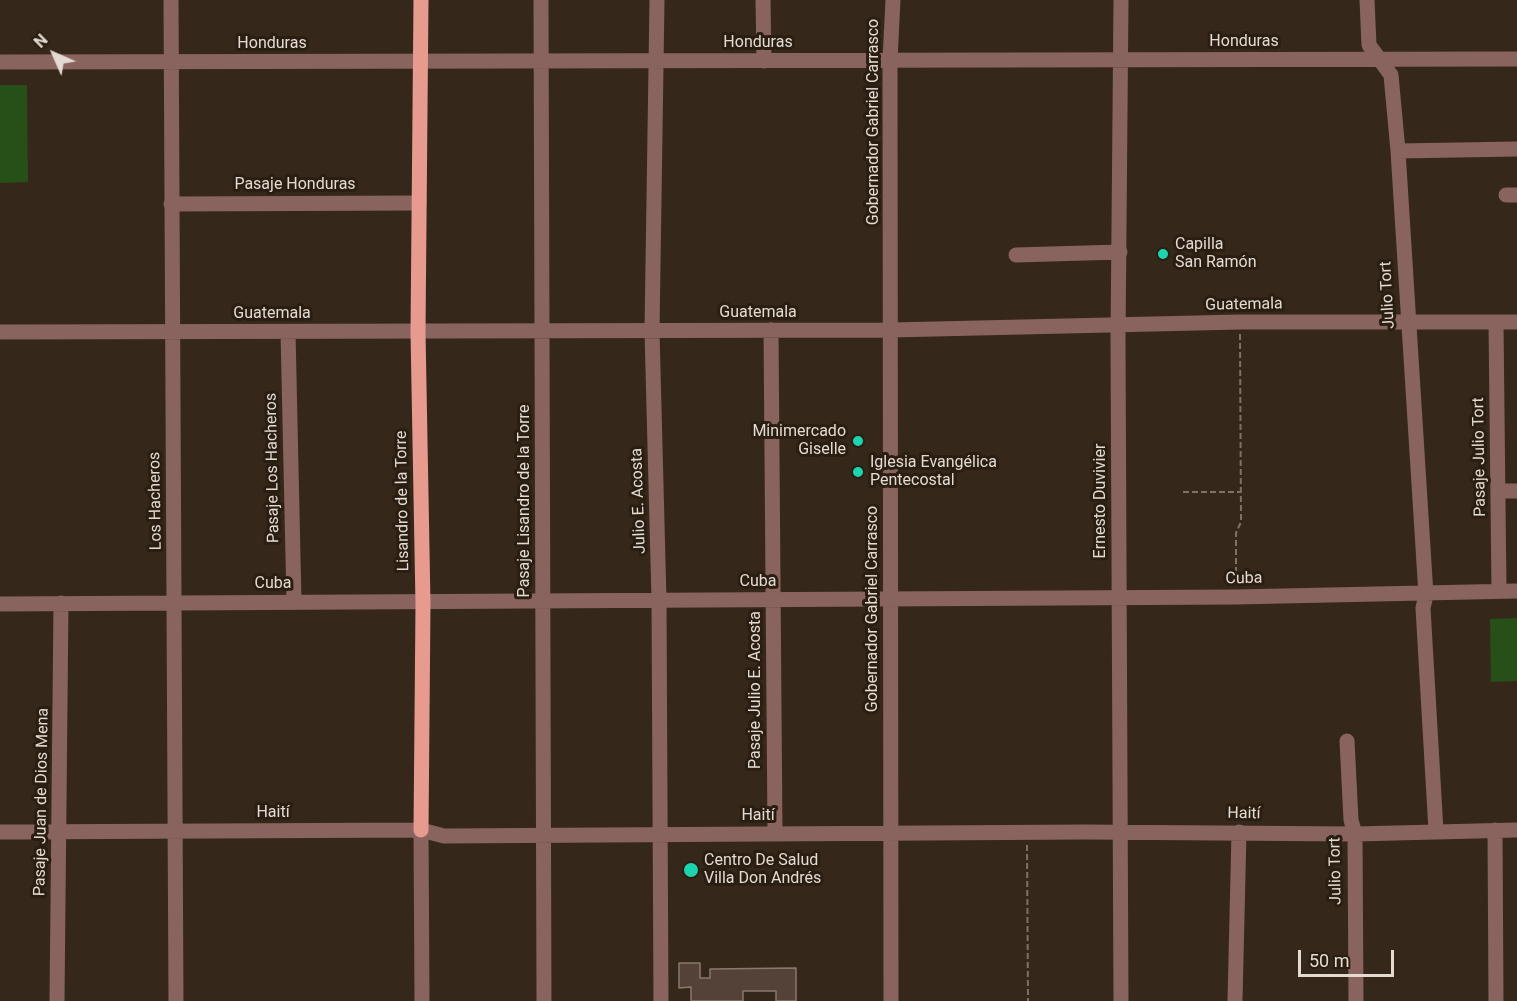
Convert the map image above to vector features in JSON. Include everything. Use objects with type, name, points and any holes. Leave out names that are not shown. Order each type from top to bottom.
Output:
[{"type":"main road","name":"Lisandro de la Torre","points":[[421,0],[418,332],[423,604],[421,830]]},
{"type":"street","name":"Los Hacheros","points":[[171,0],[171,333],[176,602],[174,831],[176,1001]]},
{"type":"street","name":"Pasaje Lisandro de la Torre","points":[[541,0],[544,1001]]},
{"type":"street","name":"Julio E. Acosta","points":[[657,0],[652,331],[659,600],[661,1001]]},
{"type":"street","points":[[763,0],[764,61]]},
{"type":"street","name":"Gobernador Gabriel Carrasco","points":[[891,1001],[893,833],[890,598],[890,60],[893,0]]},
{"type":"street","name":"Ernesto Duvivier","points":[[1120,1001],[1121,0]]},
{"type":"street","name":"Julio Tort","points":[[1367,0],[1369,45],[1391,75],[1398,151],[1426,595],[1423,608],[1436,831]]},
{"type":"street","name":"Honduras","points":[[0,62],[1517,59]]},
{"type":"street","points":[[1398,151],[1517,149]]},
{"type":"street","name":"Pasaje Honduras","points":[[171,204],[419,203]]},
{"type":"street","points":[[1016,255],[1120,252]]},
{"type":"street","name":"Guatemala","points":[[0,332],[891,330],[1240,322],[1517,322]]},
{"type":"street","name":"Pasaje Julio Tort","points":[[1496,322],[1499,591]]},
{"type":"street","name":"Pasaje Julio E. Acosta","points":[[771,330],[775,834]]},
{"type":"street","name":"Pasaje Los Hacheros","points":[[288,332],[294,602]]},
{"type":"street","points":[[1498,491],[1517,491]]},
{"type":"street","name":"Cuba","points":[[0,604],[294,602],[423,604],[659,600],[1426,595],[1517,591]]},
{"type":"street","name":"Pasaje Juan de Dios Mena","points":[[57,1001],[61,603]]},
{"type":"street","name":"Julio Tort","points":[[1347,741],[1351,820],[1355,834],[1356,1001]]},
{"type":"street","name":"Haití","points":[[0,832],[421,830],[444,836],[1027,832],[1355,834],[1517,830]]},
{"type":"street","name":"Lisandro de la Torre","points":[[421,830],[422,1001]]},
{"type":"street","points":[[1495,830],[1496,1001]]},
{"type":"street","points":[[1235,1001],[1239,832]]},
{"type":"path","points":[[1236,597],[1236,533],[1241,522],[1240,322]]},
{"type":"path","points":[[1183,492],[1241,492]]},
{"type":"path","points":[[1027,832],[1028,1001]]},
{"type":"green space","points":[[0,85],[27,85],[28,182],[0,183]]},
{"type":"green space","points":[[1517,618],[1517,681],[1491,682],[1490,619]]},
{"type":"building","points":[[679,963],[700,963],[700,978],[710,978],[710,969],[796,968],[796,1001],[776,1001],[776,991],[743,991],[743,1001],[691,1001],[691,987],[679,988]]},
{"type":"place","name":"Capilla San Ramón","points":[[1163,254]]},
{"type":"place","name":"Minimercado Giselle","points":[[858,441]]},
{"type":"place","name":"Iglesia Evangélica Pentecostal","points":[[858,472]]},
{"type":"place","name":"Centro De Salud Villa Don Andrés","points":[[691,870]]}]
